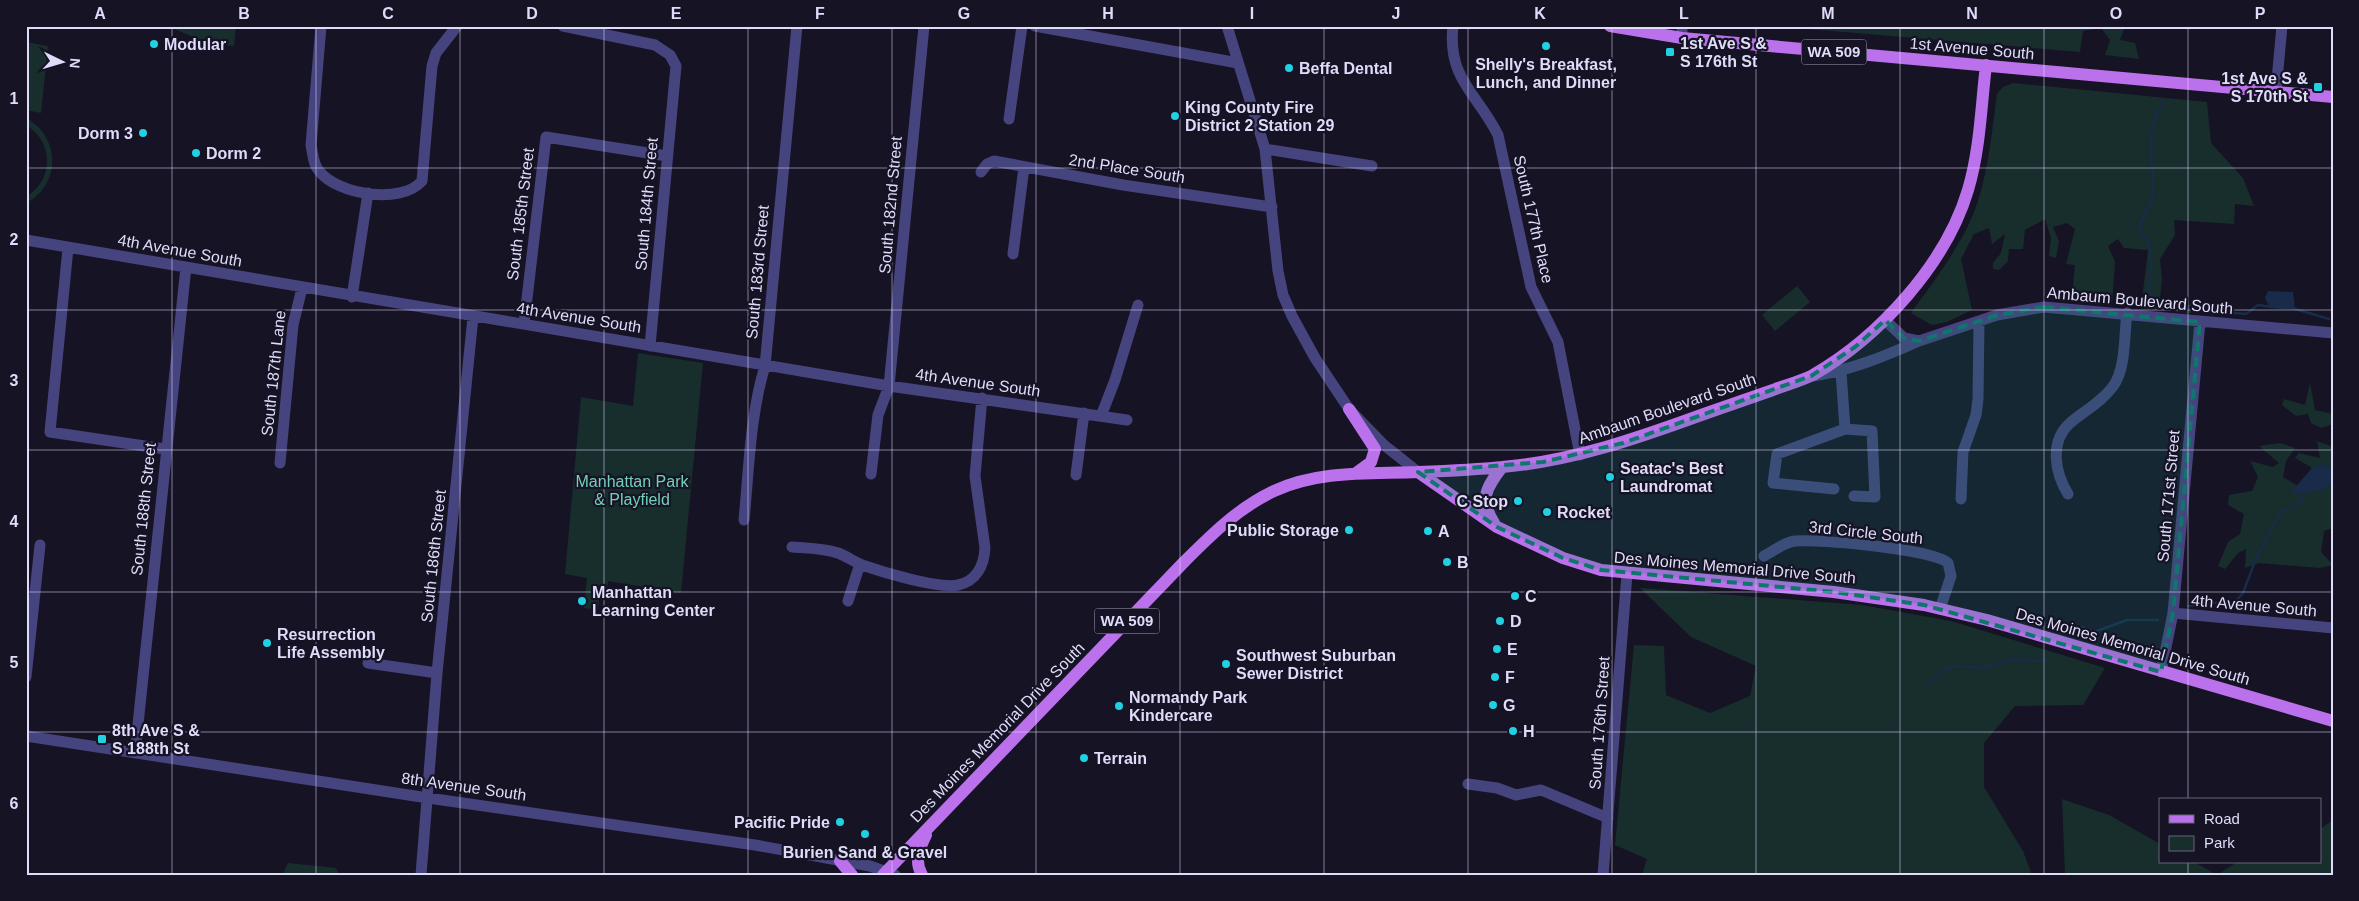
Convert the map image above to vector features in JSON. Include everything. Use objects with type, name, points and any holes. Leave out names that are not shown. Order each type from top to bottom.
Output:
[{"type":"main road","name":"1st Avenue South","points":[[1610,26],[1986,65],[2333,97]]},
{"type":"main road","name":"WA 509","points":[[1811,376],[1855,347],[1885,320],[1938,254],[1968,191],[1976,154],[1986,65]]},
{"type":"main road","name":"Ambaum Boulevard South","points":[[1418,472],[1502,467],[1580,455],[1623,444],[1811,376]]},
{"type":"main road","points":[[1349,408],[1374,449],[1371,462],[1356,473]]},
{"type":"main road","points":[[1497,527],[1486,510],[1485,498],[1489,484],[1502,467]]},
{"type":"main road","name":"Des Moines Memorial Drive South","points":[[888,873],[931,824],[1224,523],[1250,504],[1275,490],[1301,481],[1356,473],[1418,472],[1497,527],[1564,558],[1601,570],[1627,574],[1834,592],[1940,609],[1987,620],[2333,721]]},
{"type":"main road","points":[[922,875],[918,864],[918,856],[931,824]]},
{"type":"main road","points":[[840,861],[852,875]]},
{"type":"street","points":[[321,26],[312,145],[313,160],[319,171],[329,180],[345,188],[391,196],[411,191],[422,182],[432,66],[436,52],[457,26]]},
{"type":"street","name":"South 184th Street","points":[[563,26],[655,45],[670,55],[676,66],[650,346]]},
{"type":"street","name":"South 183rd Street","points":[[744,520],[754,417],[758,388],[765,366],[797,26]]},
{"type":"street","name":"South 182nd Street","points":[[870,474],[874,432],[889,386],[924,26]]},
{"type":"street","points":[[1009,120],[1022,26]]},
{"type":"street","points":[[1035,26],[1238,63]]},
{"type":"street","points":[[1227,26],[1265,149],[1278,271],[1283,295],[1315,358],[1349,408],[1384,445],[1418,472]]},
{"type":"street","name":"South 177th Place","points":[[1453,26],[1452,36],[1458,72],[1466,88],[1491,120],[1498,135],[1531,287],[1558,342],[1580,455]]},
{"type":"street","points":[[2276,91],[2282,26]]},
{"type":"street","name":"South 185th Street","points":[[524,324],[546,137],[667,156]]},
{"type":"street","points":[[1265,149],[1372,166]]},
{"type":"street","name":"2nd Place South","points":[[981,172],[987,164],[994,161],[1123,186],[1272,207]]},
{"type":"street","points":[[1013,254],[1024,167]]},
{"type":"street","points":[[352,297],[368,193]]},
{"type":"street","name":"4th Avenue South","points":[[26,240],[765,366],[1127,420]]},
{"type":"street","points":[[68,248],[50,432],[165,449]]},
{"type":"street","name":"South 188th Street","points":[[135,753],[165,449],[186,267]]},
{"type":"street","name":"South 187th Lane","points":[[280,463],[293,325],[302,288]]},
{"type":"street","points":[[1101,416],[1115,380],[1138,305]]},
{"type":"street","name":"Ambaum Boulevard South","points":[[1811,376],[1841,372],[1875,361],[1918,341],[2021,310],[2044,307],[2333,333]]},
{"type":"street","points":[[2068,494],[2060,480],[2056,466],[2059,444],[2068,425],[2104,396],[2114,384],[2120,371],[2126,313]]},
{"type":"street","name":"South 186th Street","points":[[421,875],[437,673],[473,317]]},
{"type":"street","points":[[1885,320],[1904,338],[1918,341]]},
{"type":"street","points":[[1961,499],[1962,452],[1976,415],[1978,399],[1979,322]]},
{"type":"street","name":"South 171st Street","points":[[2161,672],[2173,613],[2200,322]]},
{"type":"street","points":[[1841,372],[1845,430]]},
{"type":"street","points":[[792,546],[828,550],[839,553],[860,564],[902,578],[948,585],[958,585],[978,574],[983,565],[985,548],[975,476],[982,398]]},
{"type":"street","points":[[1076,475],[1084,413]]},
{"type":"street","points":[[1834,488],[1774,483],[1777,454],[1845,430],[1872,431],[1875,497],[1854,496]]},
{"type":"street","name":"3rd Circle South","points":[[1764,556],[1788,542],[1804,541],[1892,548],[1938,556],[1948,563],[1951,576],[1940,609]]},
{"type":"street","points":[[26,677],[40,545]]},
{"type":"street","points":[[848,601],[860,564]]},
{"type":"street","name":"South 176th Street","points":[[1603,875],[1627,574]]},
{"type":"street","name":"4th Avenue South","points":[[2173,613],[2333,628]]},
{"type":"street","points":[[368,663],[437,673]]},
{"type":"street","name":"8th Avenue South","points":[[26,736],[428,798],[736,842],[840,861],[888,873]]},
{"type":"street","points":[[1468,784],[1497,788],[1516,795],[1541,790],[1608,818]]},
{"type":"highlighted area","points":[[2044,307],[2200,322],[2173,613],[2161,672],[1924,605],[1834,592],[1601,570],[1563,558],[1497,527],[1418,472],[1543,462],[1623,443],[1811,376],[1855,347],[1885,320],[1904,338],[1919,341],[1997,315]]},
{"type":"green space","points":[[167,26],[236,26],[234,46],[210,44]]},
{"type":"green space","points":[[1772,26],[2125,26],[2120,40],[2135,43],[2139,59],[2105,55],[2110,40],[2101,28],[2083,31],[2080,52]]},
{"type":"green space","points":[[26,42],[48,46],[41,113],[26,110]]},
{"type":"green space","points":[[2013,83],[2207,102],[2211,143],[2243,178],[2254,206],[2235,204],[2234,224],[2174,220],[2175,235],[2160,259],[2162,279],[2160,298],[2167,303],[2191,305],[2191,313],[2141,308],[2148,250],[2124,248],[2118,239],[2108,246],[2115,262],[2112,302],[2072,298],[2075,265],[2066,264],[2075,229],[2067,223],[2053,227],[2059,242],[2056,258],[2049,256],[2051,238],[2045,219],[2025,230],[2023,249],[2009,249],[2008,261],[1999,270],[1993,269],[1993,263],[2001,253],[2005,234],[1992,244],[1989,228],[1974,234],[1961,259],[1972,310],[1947,322],[1932,325],[1911,313],[1949,260],[1972,216],[1985,175],[1997,94],[2003,87]]},
{"type":"green space","points":[[26,118],[37,126],[46,137],[51,148],[52,161],[51,173],[46,185],[26,203],[26,197],[42,181],[47,161],[42,141],[26,125]]},
{"type":"green space","points":[[1797,286],[1810,302],[1775,331],[1762,315]]},
{"type":"green space","name":"Manhattan Park & Playfield","points":[[638,353],[703,363],[681,593],[608,581],[607,591],[600,590],[598,610],[584,608],[587,578],[565,574],[581,397],[633,406]]},
{"type":"green space","points":[[2310,383],[2315,410],[2333,414],[2333,424],[2321,428],[2311,423],[2308,414],[2296,416],[2282,405],[2284,399],[2305,405]]},
{"type":"green space","points":[[2317,441],[2333,447],[2333,528],[2324,531],[2321,552],[2333,565],[2320,568],[2259,563],[2245,568],[2246,549],[2238,553],[2225,569],[2218,566],[2228,542],[2240,534],[2244,514],[2228,505],[2229,495],[2252,491],[2258,477],[2250,461],[2273,467],[2279,463],[2259,446],[2280,443],[2295,448],[2286,461],[2283,477],[2301,488],[2320,481],[2311,467],[2295,458],[2299,453],[2320,458]]},
{"type":"green space","points":[[1640,588],[1862,605],[1951,621],[2105,668],[2083,705],[2015,706],[1984,743],[1984,787],[2023,851],[2032,875],[1642,875],[1647,859],[1615,845],[1634,645],[1664,646],[1666,695],[1710,713],[1750,696],[1756,666],[1691,637]]},
{"type":"green space","points":[[2062,799],[2109,815],[2159,843],[2159,864],[2198,864],[2217,875],[2065,875]]},
{"type":"green space","points":[[2333,820],[2333,875],[2217,875],[2234,864],[2322,864],[2322,828]]},
{"type":"green space","points":[[288,863],[336,868],[339,875],[282,875]]},
{"type":"water","points":[[2268,291],[2293,292],[2295,310],[2270,308],[2265,298]]},
{"type":"water","points":[[2322,465],[2333,469],[2331,484],[2323,490],[2292,494],[2293,490],[2312,468]]},
{"type":"waterway","points":[[2164,101],[2157,115],[2151,139],[2152,198],[2141,221],[2139,230],[2150,245],[2151,269],[2149,291],[2152,299],[2158,304],[2173,308],[2246,314],[2258,305],[2272,307]]},
{"type":"waterway","points":[[2292,308],[2329,319]]},
{"type":"waterway","points":[[2188,606],[2223,602],[2234,603],[2243,593],[2255,561],[2280,513],[2301,502],[2306,491]]},
{"type":"waterway","points":[[2065,629],[2081,627],[2094,632],[2127,620],[2158,620]]},
{"type":"waterway","points":[[1927,685],[1944,670],[1954,666],[1983,668],[2012,659],[2039,661],[2048,658]]},
{"type":"place","name":"Modular","points":[[154,44]]},
{"type":"place","name":"Shelly's Breakfast, Lunch, and Dinner","points":[[1546,46]]},
{"type":"place","name":"1st Ave S & S 176th St","points":[[1670,52]]},
{"type":"place","name":"Beffa Dental","points":[[1289,68]]},
{"type":"place","name":"1st Ave S & S 170th St","points":[[2318,87]]},
{"type":"place","name":"King County Fire District 2 Station 29","points":[[1175,116]]},
{"type":"place","name":"Dorm 3","points":[[143,133]]},
{"type":"place","name":"Dorm 2","points":[[196,153]]},
{"type":"place","name":"Seatac's Best Laundromat","points":[[1610,477]]},
{"type":"place","name":"C Stop","points":[[1518,501]]},
{"type":"place","name":"Rocket","points":[[1547,512]]},
{"type":"place","name":"Public Storage","points":[[1349,530]]},
{"type":"place","name":"A","points":[[1428,531]]},
{"type":"place","name":"B","points":[[1447,562]]},
{"type":"place","name":"C","points":[[1515,596]]},
{"type":"place","name":"Manhattan Learning Center","points":[[582,601]]},
{"type":"place","name":"D","points":[[1500,621]]},
{"type":"place","name":"Resurrection Life Assembly","points":[[267,643]]},
{"type":"place","name":"E","points":[[1497,649]]},
{"type":"place","name":"Southwest Suburban Sewer District","points":[[1226,664]]},
{"type":"place","name":"F","points":[[1495,677]]},
{"type":"place","name":"G","points":[[1493,705]]},
{"type":"place","name":"Normandy Park Kindercare","points":[[1119,706]]},
{"type":"place","name":"H","points":[[1513,731]]},
{"type":"place","name":"8th Ave S & S 188th St","points":[[102,739]]},
{"type":"place","name":"Terrain","points":[[1084,758]]},
{"type":"place","name":"Pacific Pride","points":[[840,822]]},
{"type":"place","name":"Burien Sand & Gravel","points":[[865,834]]}]
